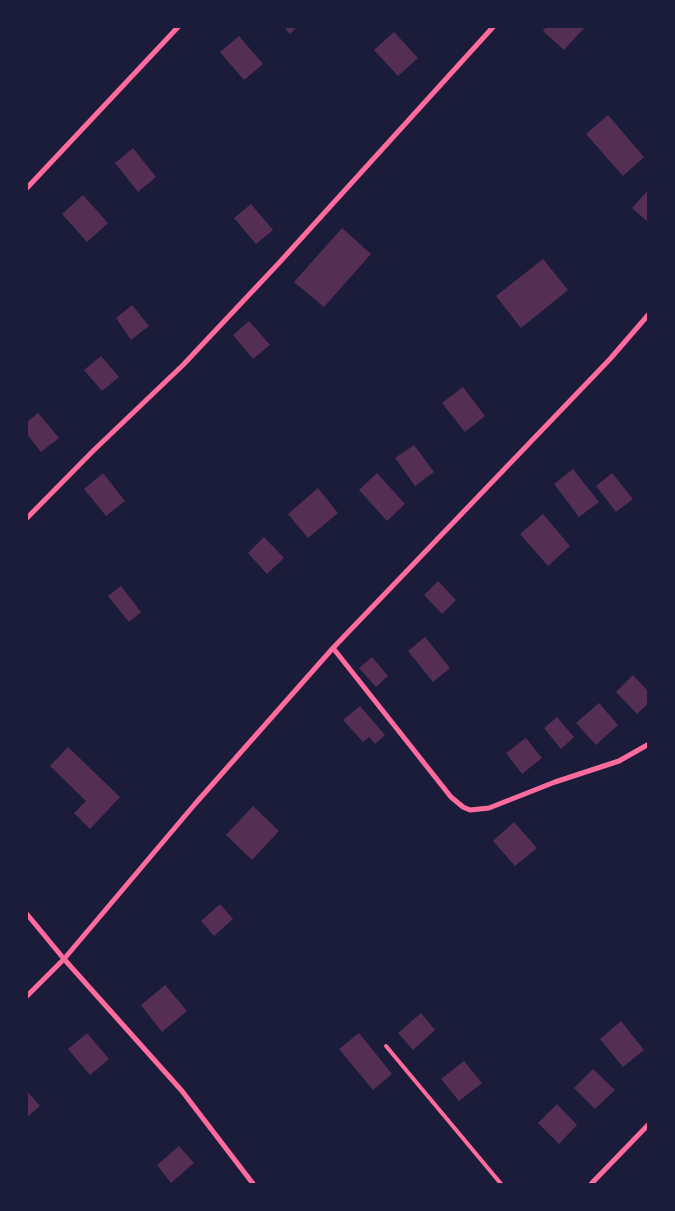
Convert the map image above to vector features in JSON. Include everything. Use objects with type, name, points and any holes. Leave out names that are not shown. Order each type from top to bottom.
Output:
[{"type":"street","points":[[26,189],[179,26]]},
{"type":"street","points":[[26,519],[94,450],[183,365],[278,264],[494,26]]},
{"type":"street","points":[[26,997],[64,958],[195,804],[333,648],[610,359],[649,314]]},
{"type":"street","points":[[333,648],[451,797],[470,810],[489,808],[555,782],[606,766],[625,758],[649,744]]},
{"type":"street","points":[[26,913],[182,1091],[254,1185]]},
{"type":"street","points":[[590,1185],[649,1124]]},
{"type":"lane","points":[[386,1046],[502,1185]]},
{"type":"building","points":[[283,26],[298,26],[290,34]]},
{"type":"building","points":[[547,26],[583,26],[584,28],[564,50],[543,31]]},
{"type":"building","points":[[394,32],[418,58],[398,76],[374,50]]},
{"type":"building","points":[[239,36],[263,64],[244,80],[220,52]]},
{"type":"building","points":[[608,115],[644,157],[623,176],[586,134]]},
{"type":"building","points":[[133,148],[156,177],[138,192],[115,163]]},
{"type":"building","points":[[649,189],[649,223],[632,208]]},
{"type":"building","points":[[83,195],[108,223],[87,242],[62,214]]},
{"type":"building","points":[[251,204],[273,230],[256,244],[234,218]]},
{"type":"building","points":[[342,228],[371,254],[324,307],[294,282]]},
{"type":"building","points":[[543,259],[568,290],[521,328],[496,296]]},
{"type":"building","points":[[132,305],[149,326],[131,340],[116,318]]},
{"type":"building","points":[[249,321],[270,345],[253,359],[233,335]]},
{"type":"building","points":[[101,356],[119,377],[102,391],[84,370]]},
{"type":"building","points":[[463,387],[485,416],[465,432],[442,403]]},
{"type":"building","points":[[38,413],[59,438],[41,452],[26,433],[26,423]]},
{"type":"building","points":[[414,445],[434,472],[415,486],[395,458]]},
{"type":"building","points":[[573,469],[599,502],[579,517],[554,484]]},
{"type":"building","points":[[103,473],[125,501],[106,516],[84,489]]},
{"type":"building","points":[[377,473],[405,504],[387,521],[359,490]]},
{"type":"building","points":[[612,473],[633,499],[616,512],[596,486]]},
{"type":"building","points":[[318,488],[338,513],[308,538],[288,514]]},
{"type":"building","points":[[543,514],[570,546],[548,566],[520,534]]},
{"type":"building","points":[[264,537],[284,558],[267,574],[248,553]]},
{"type":"building","points":[[438,581],[456,600],[442,614],[424,595]]},
{"type":"building","points":[[121,586],[141,612],[129,622],[108,596]]},
{"type":"building","points":[[425,637],[450,668],[433,682],[408,651]]},
{"type":"building","points":[[372,657],[388,676],[376,687],[359,668]]},
{"type":"building","points":[[633,675],[649,692],[649,703],[637,714],[616,692]]},
{"type":"building","points":[[599,703],[618,725],[596,745],[576,723]]},
{"type":"building","points":[[360,706],[385,735],[375,744],[369,737],[363,742],[343,720]]},
{"type":"building","points":[[557,717],[574,737],[561,749],[544,728]]},
{"type":"building","points":[[526,738],[542,758],[522,774],[506,753]]},
{"type":"building","points":[[68,747],[120,797],[90,829],[74,813],[86,801],[50,766]]},
{"type":"building","points":[[253,806],[279,831],[252,860],[226,835]]},
{"type":"building","points":[[514,822],[537,848],[515,866],[493,841]]},
{"type":"building","points":[[220,904],[233,919],[214,936],[201,921]]},
{"type":"building","points":[[165,985],[187,1011],[162,1032],[141,1005]]},
{"type":"building","points":[[421,1013],[435,1030],[413,1050],[398,1033]]},
{"type":"building","points":[[621,1021],[644,1050],[623,1067],[600,1039]]},
{"type":"building","points":[[87,1033],[109,1059],[90,1075],[68,1049]]},
{"type":"building","points":[[359,1033],[392,1074],[373,1090],[339,1049]]},
{"type":"building","points":[[464,1061],[482,1083],[459,1101],[441,1079]]},
{"type":"building","points":[[593,1069],[615,1090],[595,1109],[574,1088]]},
{"type":"building","points":[[26,1090],[40,1106],[26,1118]]},
{"type":"building","points":[[557,1104],[577,1125],[559,1144],[538,1123]]},
{"type":"building","points":[[179,1146],[194,1163],[171,1183],[157,1165]]}]
